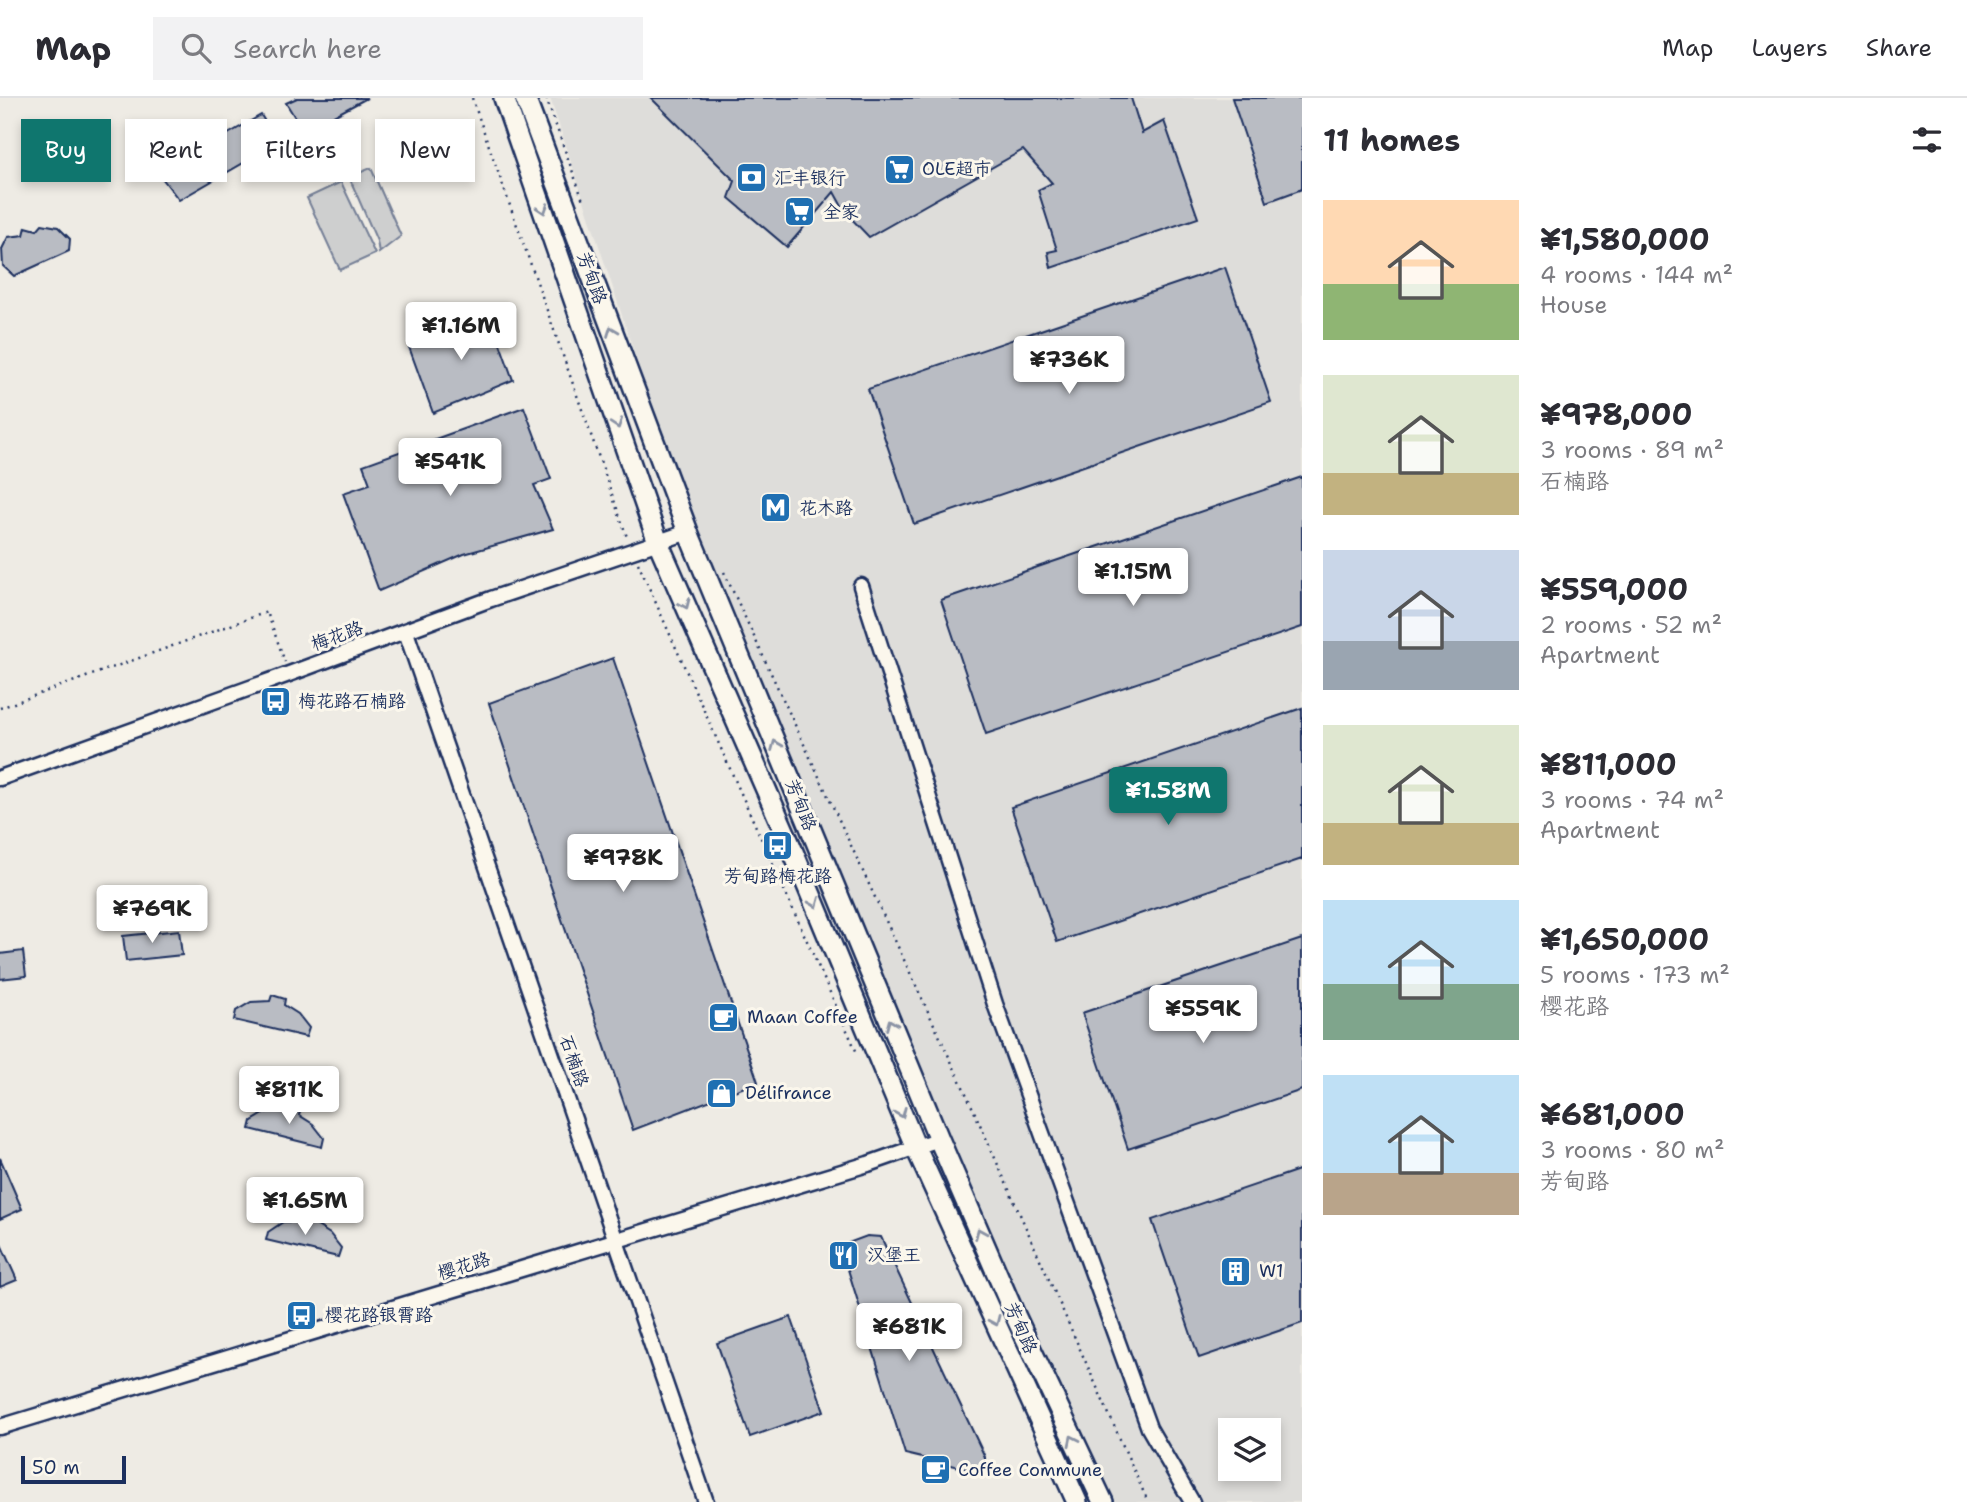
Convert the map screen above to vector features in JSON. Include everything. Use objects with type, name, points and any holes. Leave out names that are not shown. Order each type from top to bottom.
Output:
[{"type":"main road","name":"芳甸路","points":[[504,98],[658,542],[789,842],[916,1148],[1077,1502]]},
{"type":"main road","name":"芳甸路","points":[[525,98],[688,532],[939,1139],[1014,1313],[1103,1502]]},
{"type":"street","name":"梅花路","points":[[0,778],[491,599],[688,532]]},
{"type":"street","points":[[861,586],[995,1004],[1149,1428],[1192,1502]]},
{"type":"street","name":"石楠路","points":[[406,632],[706,1502]]},
{"type":"street","name":"樱花路","points":[[0,1427],[939,1139]]},
{"type":"path","points":[[472,98],[632,550],[862,1065]]},
{"type":"path","points":[[546,98],[584,203]]},
{"type":"path","points":[[722,566],[970,1102],[1148,1502]]},
{"type":"path","points":[[0,708],[267,612],[289,674]]},
{"type":"shaded area","points":[[550,98],[1302,98],[1302,1502],[1106,1502],[841,901],[655,415]]},
{"type":"shaded area","points":[[371,168],[401,236],[379,253],[377,241],[351,182],[361,182],[361,172]]},
{"type":"shaded area","points":[[341,182],[375,254],[340,270],[307,198]]},
{"type":"building","points":[[297,98],[367,98],[328,119],[296,119],[286,103]]},
{"type":"building","points":[[651,98],[1131,98],[1142,133],[1164,121],[1198,218],[1051,268],[1048,252],[1057,250],[1038,190],[1052,183],[1023,150],[869,237],[845,212],[834,192],[787,247],[729,198],[735,181]]},
{"type":"building","points":[[1232,98],[1302,98],[1302,189],[1267,202]]},
{"type":"building","points":[[241,127],[241,164],[227,172],[227,135]]},
{"type":"building","points":[[165,182],[210,182],[179,200]]},
{"type":"building","points":[[42,224],[58,227],[70,239],[69,251],[14,276],[3,266],[2,249],[8,237],[24,235],[26,227],[37,230]]},
{"type":"building","points":[[1225,267],[1271,402],[914,524],[868,389]]},
{"type":"building","points":[[488,310],[513,380],[433,413],[409,347]]},
{"type":"building","points":[[524,407],[551,479],[534,485],[553,529],[464,554],[379,591],[343,493],[370,484],[363,465]]},
{"type":"building","points":[[1302,477],[1302,627],[986,734],[941,600]]},
{"type":"building","points":[[613,658],[758,1082],[633,1130],[489,703]]},
{"type":"building","points":[[1302,708],[1302,859],[1057,942],[1011,807]]},
{"type":"building","points":[[179,930],[182,955],[126,961],[123,936]]},
{"type":"building","points":[[1302,939],[1302,1090],[1128,1149],[1082,1013]]},
{"type":"building","points":[[23,951],[26,976],[0,979],[0,954]]},
{"type":"building","points":[[272,995],[285,999],[284,1005],[298,1014],[309,1028],[306,1037],[234,1020],[236,1011],[251,1002],[270,1001]]},
{"type":"building","points":[[287,1104],[301,1109],[299,1115],[313,1124],[324,1138],[322,1147],[250,1129],[252,1121],[267,1112],[285,1111]]},
{"type":"building","points":[[0,1158],[22,1209],[0,1219]]},
{"type":"building","name":"W1","points":[[1302,1169],[1302,1323],[1199,1358],[1152,1220]]},
{"type":"building","points":[[304,1215],[317,1219],[316,1225],[330,1234],[341,1248],[338,1257],[266,1240],[268,1232],[283,1222],[302,1221]]},
{"type":"building","points":[[867,1236],[881,1237],[985,1457],[982,1469],[976,1471],[905,1454],[842,1250],[848,1243]]},
{"type":"building","points":[[0,1242],[17,1280],[0,1287]]},
{"type":"building","points":[[791,1317],[824,1411],[750,1437],[717,1343]]},
{"type":"place","name":"OLE超市","points":[[899,169]]},
{"type":"place","name":"汇丰银行","points":[[751,178]]},
{"type":"place","name":"全家","points":[[800,212]]},
{"type":"place","name":"花木路","points":[[776,508]]},
{"type":"place","name":"梅花路石楠路","points":[[275,701]]},
{"type":"place","name":"芳甸路梅花路","points":[[778,846]]},
{"type":"place","name":"Maan Coffee","points":[[724,1017]]},
{"type":"place","name":"Délifrance","points":[[722,1093]]},
{"type":"place","name":"汉堡王","points":[[844,1255]]},
{"type":"place","name":"W1","points":[[1236,1271]]},
{"type":"place","name":"樱花路银霄路","points":[[302,1315]]},
{"type":"place","name":"Coffee Commune","points":[[935,1470]]}]
